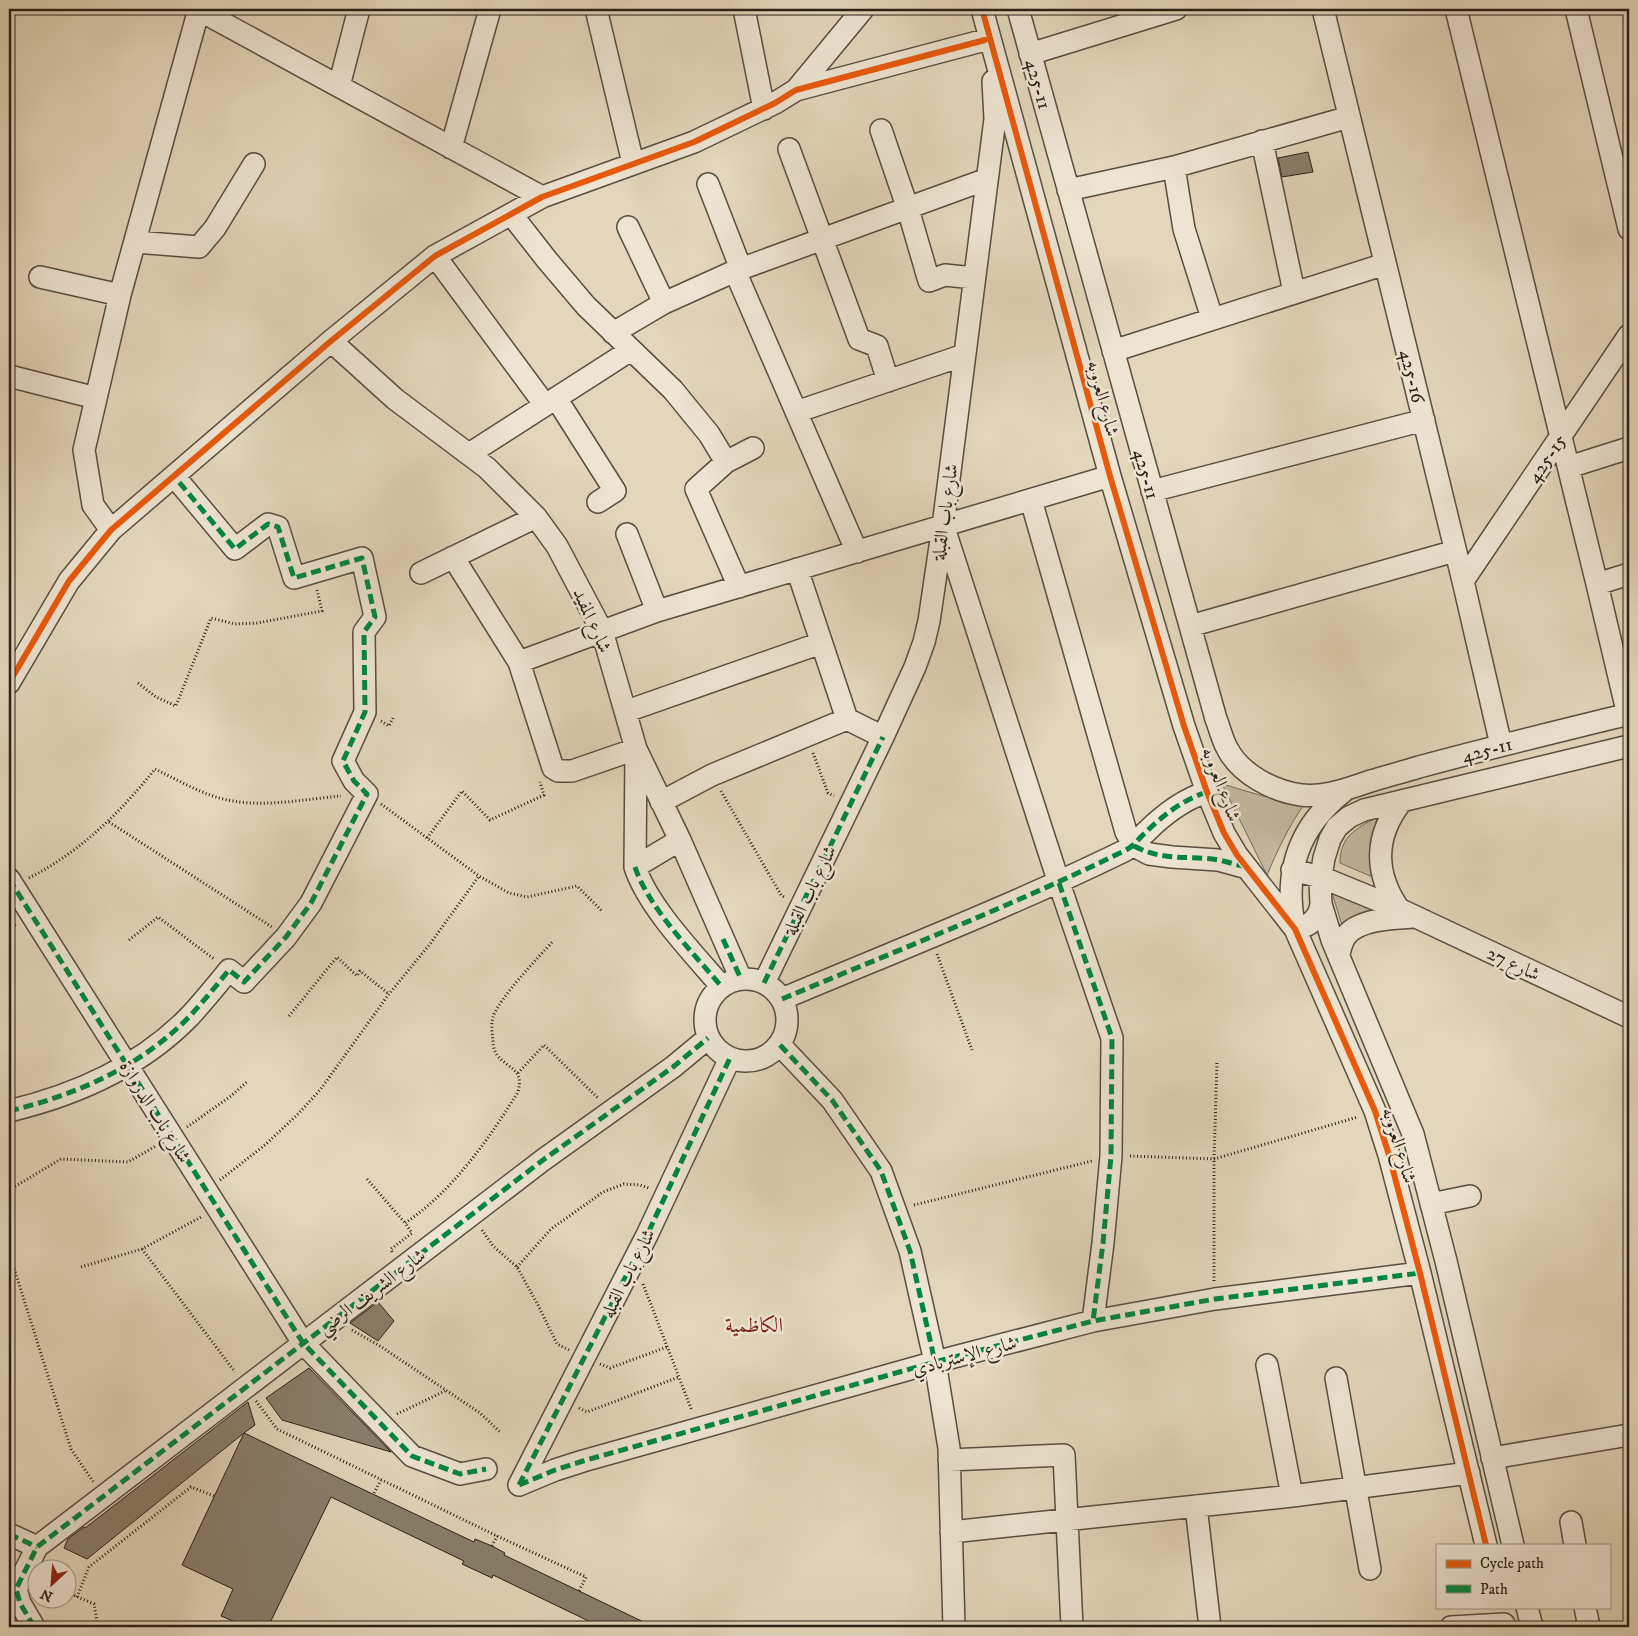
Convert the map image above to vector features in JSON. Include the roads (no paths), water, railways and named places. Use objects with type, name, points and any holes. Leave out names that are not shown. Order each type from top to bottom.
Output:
[{"type":"street","points":[[111,530],[93,505],[84,450],[120,295],[199,9],[542,197]]},
{"type":"street","points":[[339,86],[359,9]]},
{"type":"street","points":[[451,148],[490,9]]},
{"type":"street","points":[[596,9],[633,163]]},
{"type":"street","points":[[744,9],[764,109]]},
{"type":"street","points":[[796,90],[863,9]]},
{"type":"street","name":"شارع باب القبلة","points":[[764,982],[915,667],[929,621],[995,119],[993,80],[978,9]]},
{"type":"street","name":"شارع العروبه","points":[[982,9],[1110,476],[1184,726],[1207,792],[1224,833],[1246,868],[1298,937],[1375,1112],[1389,1155],[1420,1272],[1486,1544]]},
{"type":"street","name":"425-11","points":[[1018,9],[1216,719],[1227,749],[1243,770],[1272,786],[1288,792],[1303,796],[1320,795],[1501,745],[1628,715]]},
{"type":"street","points":[[1030,54],[1176,9]]},
{"type":"street","name":"425-16","points":[[1323,9],[1456,551],[1501,745]]},
{"type":"street","points":[[1456,9],[1628,715]]},
{"type":"street","points":[[1576,9],[1629,230]]},
{"type":"street","points":[[9,683],[69,581],[111,530],[435,256],[542,197],[694,142],[764,109],[796,90],[985,40]]},
{"type":"street","points":[[1068,190],[1174,167],[1349,117]]},
{"type":"street","points":[[882,130],[908,208],[929,281],[945,275],[974,278]]},
{"type":"street","points":[[1262,141],[1294,292]]},
{"type":"street","points":[[790,149],[859,339],[877,346],[888,380]]},
{"type":"street","points":[[135,242],[199,247],[215,228],[254,164]]},
{"type":"street","points":[[1174,167],[1184,229],[1212,318]]},
{"type":"street","points":[[613,333],[664,303],[738,270],[987,180]]},
{"type":"street","points":[[708,184],[738,270],[796,412],[857,552]]},
{"type":"street","points":[[512,214],[569,286],[613,333],[661,378],[691,411],[726,462]]},
{"type":"street","points":[[628,226],[664,303]]},
{"type":"street","points":[[435,256],[550,402],[615,492],[598,502]]},
{"type":"street","points":[[1113,351],[1385,264]]},
{"type":"street","points":[[40,277],[120,295]]},
{"type":"street","name":"425-15","points":[[1463,581],[1629,334]]},
{"type":"street","name":"شارع المفيد","points":[[331,342],[396,399],[487,468],[536,517],[558,546],[602,630],[627,711],[636,749],[680,840],[723,939],[731,983]]},
{"type":"street","points":[[469,454],[632,350]]},
{"type":"street","points":[[796,412],[964,355]]},
{"type":"street","points":[[9,376],[96,398]]},
{"type":"street","points":[[1152,491],[1424,420]]},
{"type":"street","points":[[739,587],[696,489],[726,462],[754,448]]},
{"type":"street","points":[[1569,467],[1629,448]]},
{"type":"street","points":[[9,1111],[66,1095],[99,1081],[127,1065],[151,1049],[189,1016],[229,970],[244,982],[286,937],[312,903],[367,794],[354,781],[343,760],[365,712],[364,632],[375,617],[362,558],[294,578],[278,527],[268,524],[235,549],[174,476]]},
{"type":"street","points":[[519,662],[657,611],[1110,476]]},
{"type":"street","points":[[1031,500],[1126,832],[1134,846],[1149,854],[1218,860],[1246,868]]},
{"type":"street","points":[[421,573],[536,517]]},
{"type":"street","points":[[943,526],[1059,883],[1112,1038],[1111,1156],[1103,1243],[1093,1320]]},
{"type":"street","points":[[627,534],[657,611]]},
{"type":"street","points":[[1190,626],[1456,551]]},
{"type":"street","points":[[453,557],[519,662],[553,768],[558,771],[572,771],[636,749],[635,867],[639,881],[649,898],[731,983]]},
{"type":"street","points":[[797,569],[847,719],[883,737]]},
{"type":"street","points":[[1597,584],[1629,574]]},
{"type":"street","points":[[627,711],[821,643]]},
{"type":"street","points":[[661,802],[712,776],[847,719]]},
{"type":"street","name":"425-11","points":[[1349,817],[1364,810],[1402,800],[1629,746]]},
{"type":"street","name":"425-11","points":[[1298,937],[1291,910],[1290,890],[1292,870],[1297,851],[1317,816],[1346,789]]},
{"type":"street","points":[[782,999],[1059,883],[1134,846],[1143,834],[1160,819],[1192,797],[1207,792]]},
{"type":"street","points":[[1402,800],[1387,824],[1381,849],[1381,862],[1384,881],[1392,899],[1407,913]]},
{"type":"street","name":"شارع العروبه","points":[[1349,817],[1337,827],[1330,839],[1321,876],[1321,904],[1335,948],[1412,1134],[1431,1204],[1513,1544]]},
{"type":"street","points":[[635,867],[680,840]]},
{"type":"street","name":"شارع 27","points":[[1292,870],[1321,876],[1407,913],[1627,1015]]},
{"type":"street","name":"شارع باب الدروازة","points":[[11,883],[303,1343],[412,1456],[460,1474],[486,1469]]},
{"type":"street","points":[[1298,937],[1306,926],[1315,920],[1321,904]]},
{"type":"street","points":[[1298,937],[1315,932],[1324,933],[1335,948],[1346,935],[1362,925],[1407,913]]},
{"type":"street","points":[[764,982],[774,989],[782,999],[787,1010],[786,1034],[780,1045],[770,1054],[757,1060],[743,1062],[730,1058],[717,1050],[708,1038],[705,1026],[705,1012],[710,1000],[718,989],[731,983],[764,982]]},
{"type":"street","name":"شارع الشريف الرضي","points":[[37,1547],[471,1215],[611,1110],[673,1067],[708,1038]]},
{"type":"street","points":[[780,1045],[832,1100],[881,1171],[910,1251],[935,1362],[949,1448],[954,1627]]},
{"type":"street","name":"شارع باب القبله","points":[[519,1485],[634,1261],[730,1058]]},
{"type":"street","points":[[1431,1204],[1470,1196]]},
{"type":"street","name":"شارع الإستربادي","points":[[519,1485],[583,1461],[935,1362],[1093,1320],[1215,1299],[1420,1272]]},
{"type":"street","points":[[1267,1365],[1292,1496]]},
{"type":"street","points":[[1336,1378],[1370,1569]]},
{"type":"street","points":[[1492,1458],[1629,1435]]},
{"type":"street","points":[[949,1460],[1064,1455],[1072,1627]]},
{"type":"street","points":[[952,1532],[1292,1496],[1469,1473]]},
{"type":"street","points":[[1196,1506],[1210,1627]]},
{"type":"street","points":[[1571,1522],[1575,1544]]},
{"type":"street","points":[[9,1534],[37,1547],[16,1589],[20,1603],[34,1627]]},
{"type":"street","points":[[1527,1608],[1532,1627]]},
{"type":"street","points":[[1585,1608],[1589,1627]]},
{"type":"street","points":[[1451,1627],[1503,1619]]},
{"type":"district","name":"الكاظمية","points":[[754,1325]]}]
